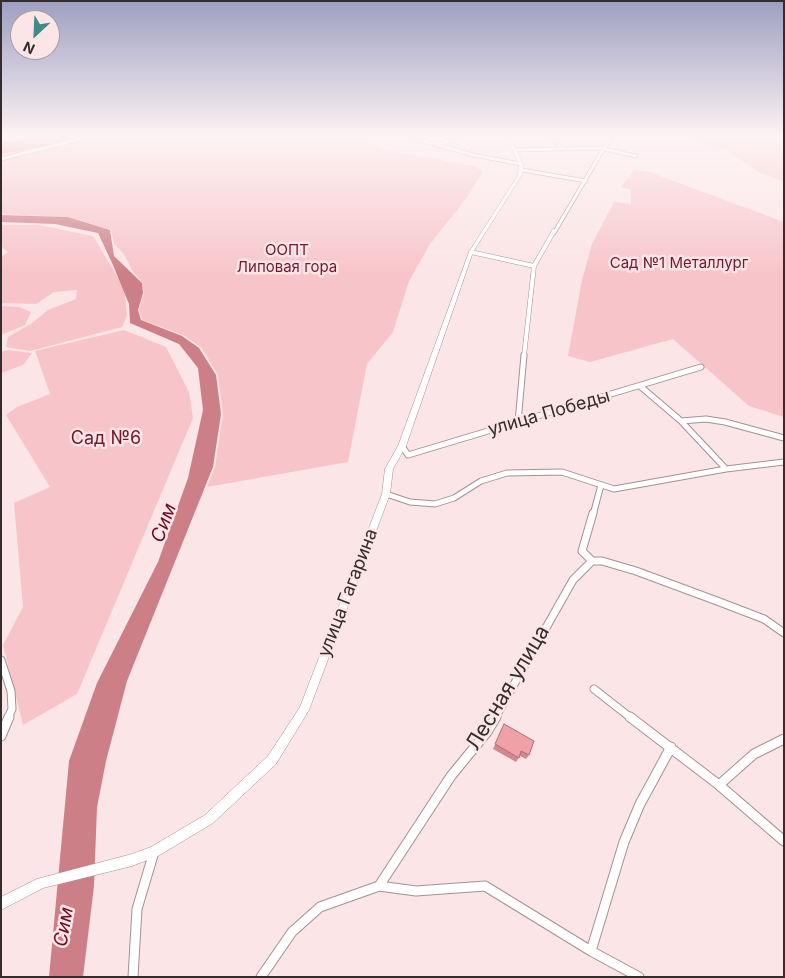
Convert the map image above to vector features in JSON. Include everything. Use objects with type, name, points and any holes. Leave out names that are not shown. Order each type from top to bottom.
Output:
[{"type":"street","name":"улица Гагарина","points":[[1,904],[41,883],[132,860],[154,852],[209,819],[272,760],[304,710],[386,494],[390,469],[402,446],[471,252],[517,182]]},
{"type":"street","points":[[518,422],[530,282],[534,266],[586,182]]},
{"type":"street","points":[[471,252],[534,266]]},
{"type":"street","name":"улица Победы","points":[[402,446],[408,455],[701,367]]},
{"type":"street","points":[[640,386],[681,421],[726,469]]},
{"type":"street","points":[[681,421],[706,419],[725,422],[784,438]]},
{"type":"street","points":[[386,494],[422,504],[435,504],[454,498],[481,481],[516,472],[562,472],[614,489],[625,489],[726,469],[784,462]]},
{"type":"street","points":[[601,485],[582,551],[592,561],[602,561],[636,571],[710,598],[764,619],[784,633]]},
{"type":"street","name":"Лесная улица","points":[[378,886],[451,776],[487,732],[573,580],[592,561]]},
{"type":"street","points":[[1,660],[11,691],[12,709],[1,736]]},
{"type":"street","points":[[594,689],[719,785],[784,841]]},
{"type":"street","points":[[719,785],[754,754],[784,739]]},
{"type":"street","points":[[591,951],[624,842],[640,804],[670,747]]},
{"type":"street","points":[[133,977],[137,909],[154,852]]},
{"type":"street","points":[[261,977],[292,932],[320,908],[378,886],[416,891],[485,886],[591,951],[639,977]]},
{"type":"green space","name":"ООПТ Липовая гора","points":[[1,182],[477,182],[465,200],[430,244],[409,281],[393,332],[367,364],[348,462],[207,487],[215,467],[223,414],[218,375],[201,347],[183,335],[142,320],[139,309],[144,293],[142,282],[133,272],[124,254],[114,244],[111,230],[69,217],[1,214]]},
{"type":"green space","name":"Сад №1 Металлург","points":[[625,182],[676,182],[784,222],[784,417],[749,406],[673,339],[590,362],[568,356],[582,280],[592,244],[614,202],[631,204],[631,190],[621,187]]},
{"type":"green space","points":[[1,225],[39,225],[93,236],[124,288],[127,316],[122,327],[30,351],[6,347],[8,337],[31,324],[48,310],[76,299],[77,290],[54,292],[36,304],[1,303],[1,257],[8,252],[1,246]]},
{"type":"green space","points":[[1,306],[19,307],[31,312],[25,325],[1,335]]},
{"type":"green space","name":"Сад №6","points":[[124,330],[166,347],[189,392],[193,418],[77,694],[23,725],[3,645],[23,607],[14,503],[50,487],[6,415],[17,407],[50,394],[35,351]]},
{"type":"green space","points":[[8,350],[32,353],[23,365],[1,373],[1,352]]},
{"type":"water","name":"Сим","points":[[1,215],[68,217],[110,230],[114,256],[142,283],[143,293],[138,310],[141,320],[182,336],[199,348],[216,375],[221,414],[213,467],[127,681],[106,761],[97,807],[94,886],[83,977],[49,977],[69,761],[97,683],[158,562],[188,478],[203,410],[198,368],[179,344],[130,323],[129,304],[98,233],[55,224],[1,222]]},
{"type":"building","points":[[504,724],[534,741],[529,755],[521,751],[519,758],[495,744]]}]
